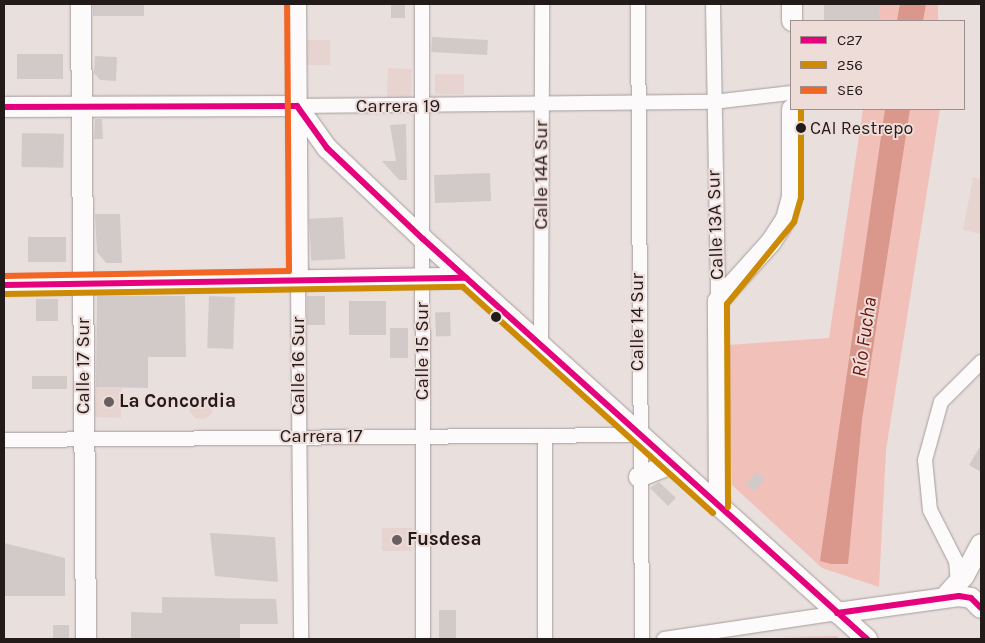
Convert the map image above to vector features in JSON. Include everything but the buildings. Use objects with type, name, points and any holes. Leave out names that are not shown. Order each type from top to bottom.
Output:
[{"type":"main road","name":"Calle 17 Sur","points":[[81,4],[86,639]]},
{"type":"main road","name":"Calle 16 Sur","points":[[296,4],[298,280]]},
{"type":"main road","points":[[792,4],[792,20]]},
{"type":"main road","name":"Carrera 19","points":[[4,107],[297,106]]},
{"type":"main road","points":[[297,106],[327,148],[423,239],[638,435],[867,639]]},
{"type":"main road","points":[[718,301],[772,242],[788,213],[792,110]]},
{"type":"main road","points":[[4,285],[466,278]]},
{"type":"main road","name":"Calle 13A Sur","points":[[718,301],[719,507]]},
{"type":"main road","points":[[639,477],[678,470],[705,474],[718,457]]},
{"type":"main road","points":[[951,590],[981,543]]},
{"type":"main road","points":[[837,613],[951,590],[966,596],[981,608]]},
{"type":"street","name":"Calle 15 Sur","points":[[422,4],[424,639]]},
{"type":"street","name":"Calle 14A Sur","points":[[542,4],[542,347]]},
{"type":"street","name":"Calle 14 Sur","points":[[638,4],[638,435],[642,639]]},
{"type":"street","name":"Calle 13A Sur","points":[[713,4],[713,102],[718,301]]},
{"type":"street","name":"Carrera 19","points":[[297,106],[422,108],[713,102],[790,93]]},
{"type":"street","name":"Calle 16 Sur","points":[[298,280],[301,639]]},
{"type":"street","points":[[951,590],[958,567],[930,510],[925,460],[941,402],[981,362]]},
{"type":"street","name":"Carrera 17","points":[[4,440],[638,435]]},
{"type":"street","points":[[544,436],[545,639]]},
{"type":"street","points":[[948,548],[965,551],[981,543]]},
{"type":"street","points":[[664,639],[837,613]]},
{"type":"shaded area","points":[[879,4],[938,4],[938,20],[879,20]]},
{"type":"shaded area","points":[[307,40],[330,40],[330,65],[307,65]]},
{"type":"shaded area","points":[[388,68],[412,69],[411,99],[387,98]]},
{"type":"shaded area","points":[[435,74],[464,74],[464,94],[435,94]]},
{"type":"shaded area","points":[[863,110],[940,110],[886,450],[879,587],[822,568],[732,485],[727,345],[829,338]]},
{"type":"shaded area","points":[[973,177],[981,179],[981,234],[963,230]]},
{"type":"shaded area","name":"La Concordia","points":[[96,387],[122,388],[121,418],[95,417]]},
{"type":"shaded area","points":[[201,395],[206,396],[212,402],[212,412],[206,418],[201,419],[196,418],[190,412],[189,407],[190,402],[196,396]]},
{"type":"shaded area","name":"Fusdesa","points":[[382,528],[412,528],[412,551],[382,551]]},
{"type":"shaded area","points":[[837,636],[840,639],[776,637]]},
{"type":"water","points":[[900,4],[926,4],[923,20],[897,20]]},
{"type":"water","name":"Río Fucha","points":[[885,110],[910,110],[862,420],[848,564],[831,564],[820,561]]},
{"type":"transit line","name":"SE6","points":[[4,276],[289,271],[287,4]]},
{"type":"transit line","name":"C27","points":[[4,107],[297,106],[327,148],[423,239],[867,639]]},
{"type":"transit line","name":"256","points":[[728,507],[727,304],[794,222],[801,198],[801,110]]},
{"type":"transit line","name":"C27","points":[[4,285],[466,278]]},
{"type":"transit line","name":"256","points":[[4,294],[463,287],[713,513]]},
{"type":"transit line","name":"C27","points":[[837,613],[959,596],[971,598],[981,608]]},
{"type":"place","name":"CAI Restrepo","points":[[801,128]]},
{"type":"place","name":"La Concordia","points":[[109,402]]},
{"type":"place","name":"Fusdesa","points":[[397,540]]}]
